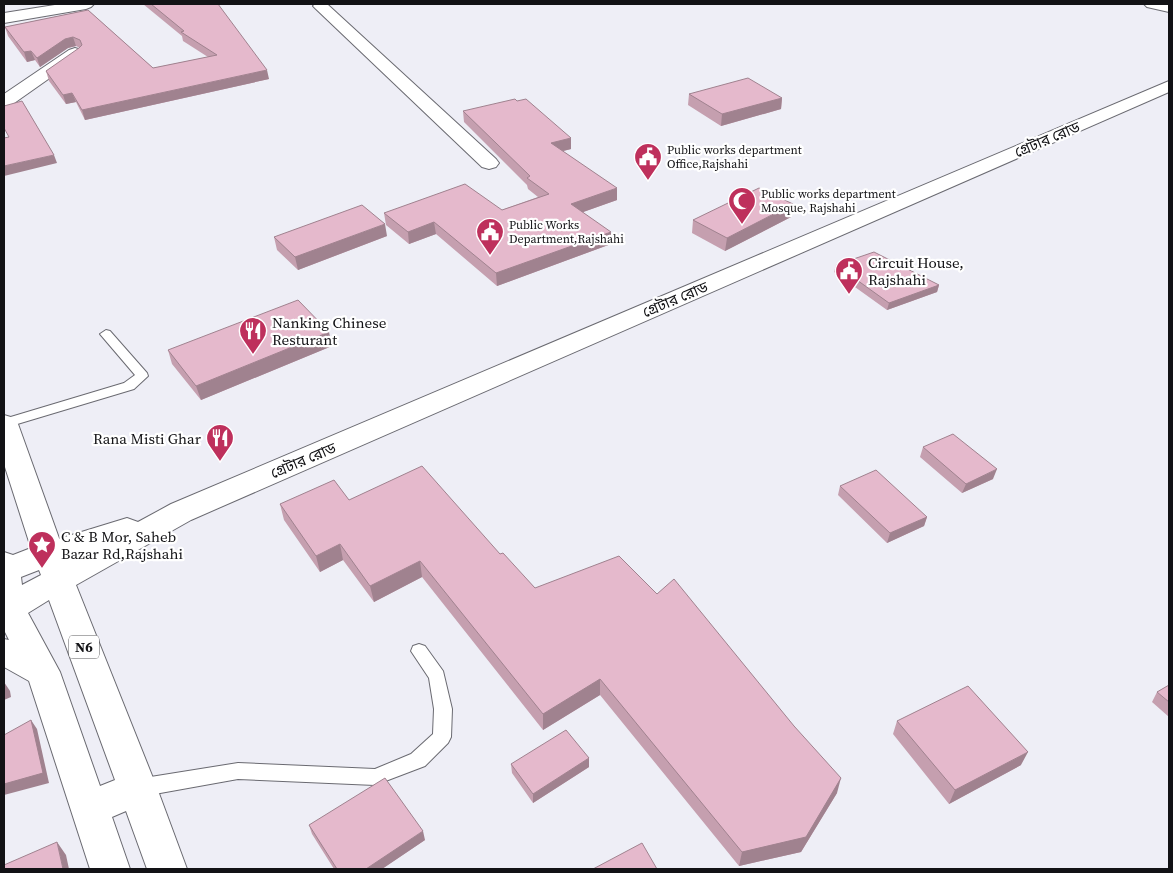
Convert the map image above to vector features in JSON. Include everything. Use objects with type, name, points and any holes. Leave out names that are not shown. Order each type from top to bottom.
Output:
[{"type":"main road","points":[[4,18],[86,4]]},
{"type":"main road","points":[[324,4],[489,163]]},
{"type":"main road","points":[[1152,4],[1169,8]]},
{"type":"main road","points":[[4,102],[75,53]]},
{"type":"main road","name":"গ্রেটার রোড","points":[[6,610],[54,567],[1169,86]]},
{"type":"main road","name":"N6","points":[[4,424],[54,567],[167,869]]},
{"type":"main road","name":"গ্রেটার রোড","points":[[4,568],[54,567]]},
{"type":"main road","points":[[4,568],[6,610],[43,672],[110,869]]},
{"type":"main road","points":[[4,653],[10,654],[43,672]]},
{"type":"main road","points":[[90,808],[138,788]]},
{"type":"lane","points":[[4,424],[129,386],[142,376],[106,334]]},
{"type":"lane","points":[[138,788],[238,771],[375,776],[418,760],[442,737],[444,709],[437,676],[419,651]]},
{"type":"building","points":[[151,4],[218,4],[267,70],[82,110],[72,93],[63,95],[46,71],[79,48],[82,45],[80,40],[73,37],[65,39],[37,58],[31,51],[24,52],[5,27],[88,10],[153,68],[217,55],[181,32],[184,31]]},
{"type":"building","points":[[748,78],[782,98],[722,114],[689,94]]},
{"type":"building","points":[[515,99],[517,101],[526,99],[571,138],[551,143],[617,188],[571,204],[611,232],[496,273],[434,222],[408,232],[384,213],[465,184],[502,210],[549,194],[527,178],[530,176],[463,111]]},
{"type":"building","points":[[22,101],[54,155],[4,166],[4,138],[9,137],[4,128],[4,106]]},
{"type":"building","points":[[759,188],[793,204],[727,238],[693,220]]},
{"type":"building","points":[[362,205],[385,224],[295,257],[274,237]]},
{"type":"building","points":[[874,252],[939,285],[889,303],[836,265]]},
{"type":"building","name":"Nanking Chinese Resturant","points":[[298,300],[329,332],[196,386],[168,350]]},
{"type":"building","points":[[953,434],[997,469],[966,484],[923,447]]},
{"type":"building","points":[[422,466],[500,554],[503,553],[535,588],[619,556],[657,594],[674,579],[794,726],[841,778],[806,837],[742,852],[600,679],[543,714],[420,561],[370,586],[340,544],[316,556],[280,504],[334,480],[349,500]]},
{"type":"building","points":[[876,470],[927,517],[890,533],[840,486]]},
{"type":"building","points":[[1169,685],[1169,702],[1157,692]]},
{"type":"building","points":[[968,686],[1028,752],[955,790],[897,721]]},
{"type":"building","points":[[31,720],[43,773],[4,784],[4,735]]},
{"type":"building","points":[[566,730],[589,758],[533,794],[511,764]]},
{"type":"building","points":[[385,778],[423,831],[366,869],[337,869],[309,825]]},
{"type":"building","points":[[57,842],[63,869],[4,869],[4,865]]},
{"type":"building","points":[[642,843],[657,869],[593,869]]},
{"type":"place","name":"Public works department Office,Rajshahi","points":[[648,181]]},
{"type":"place","name":"Public works department Mosque, Rajshahi","points":[[742,225]]},
{"type":"place","name":"Public Works Department,Rajshahi","points":[[490,256]]},
{"type":"place","name":"Circuit House, Rajshahi","points":[[849,295]]},
{"type":"place","name":"Nanking Chinese Resturant","points":[[253,355]]},
{"type":"place","name":"Rana Misti Ghar","points":[[220,462]]},
{"type":"place","name":"C & B Mor, Saheb Bazar Rd,Rajshahi","points":[[42,569]]}]
